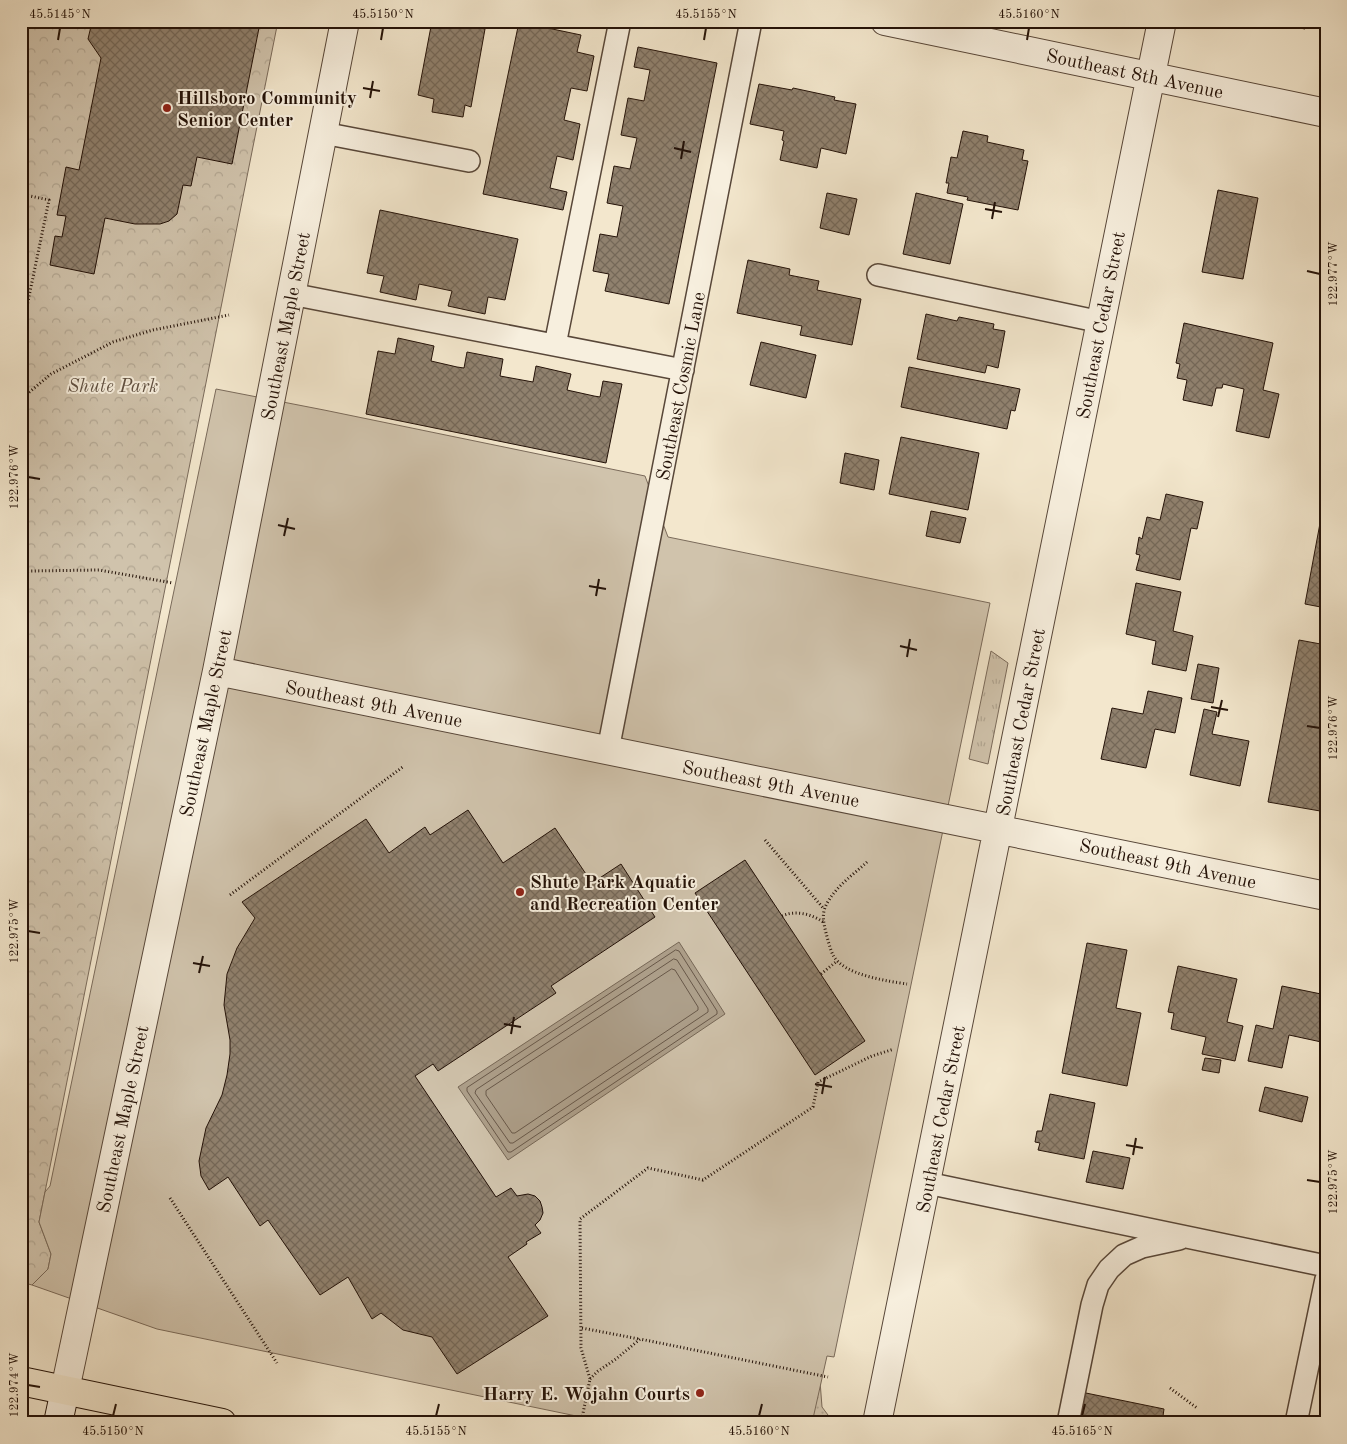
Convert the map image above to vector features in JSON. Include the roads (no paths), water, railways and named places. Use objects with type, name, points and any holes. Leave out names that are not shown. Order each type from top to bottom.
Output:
[{"type":"main road","points":[[21,1381],[222,1423]]},
{"type":"street","name":"Southeast Maple Street","points":[[58,1423],[217,671],[345,21]]},
{"type":"street","name":"Southeast 8th Avenue","points":[[885,21],[1326,113]]},
{"type":"street","name":"Southeast Cedar Street","points":[[877,1423],[1162,21]]},
{"type":"street","name":"Southeast 9th Avenue","points":[[217,671],[1326,896]]},
{"type":"lane","points":[[555,345],[620,21]]},
{"type":"lane","name":"Southeast Cosmic Lane","points":[[608,750],[751,21]]},
{"type":"lane","points":[[323,133],[469,161]]},
{"type":"lane","points":[[878,275],[1100,322]]},
{"type":"lane","points":[[291,294],[683,370]]},
{"type":"lane","points":[[927,1183],[1326,1266]]},
{"type":"lane","points":[[1068,1423],[1092,1305],[1098,1285],[1109,1269],[1124,1255],[1142,1247],[1189,1238]]},
{"type":"lane","points":[[1296,1423],[1319,1342],[1326,1279]]},
{"type":"water","points":[[679,942],[725,1014],[508,1160],[458,1087]]},
{"type":"place","name":"Hillsboro Community Senior Center","points":[[167,108]]},
{"type":"place","name":"Shute Park Aquatic and Recreation Center","points":[[520,892]]},
{"type":"place","name":"Harry E. Wojahn Courts","points":[[700,1393]]},
{"type":"park label","name":"Shute Park","points":[[113,385]]}]
